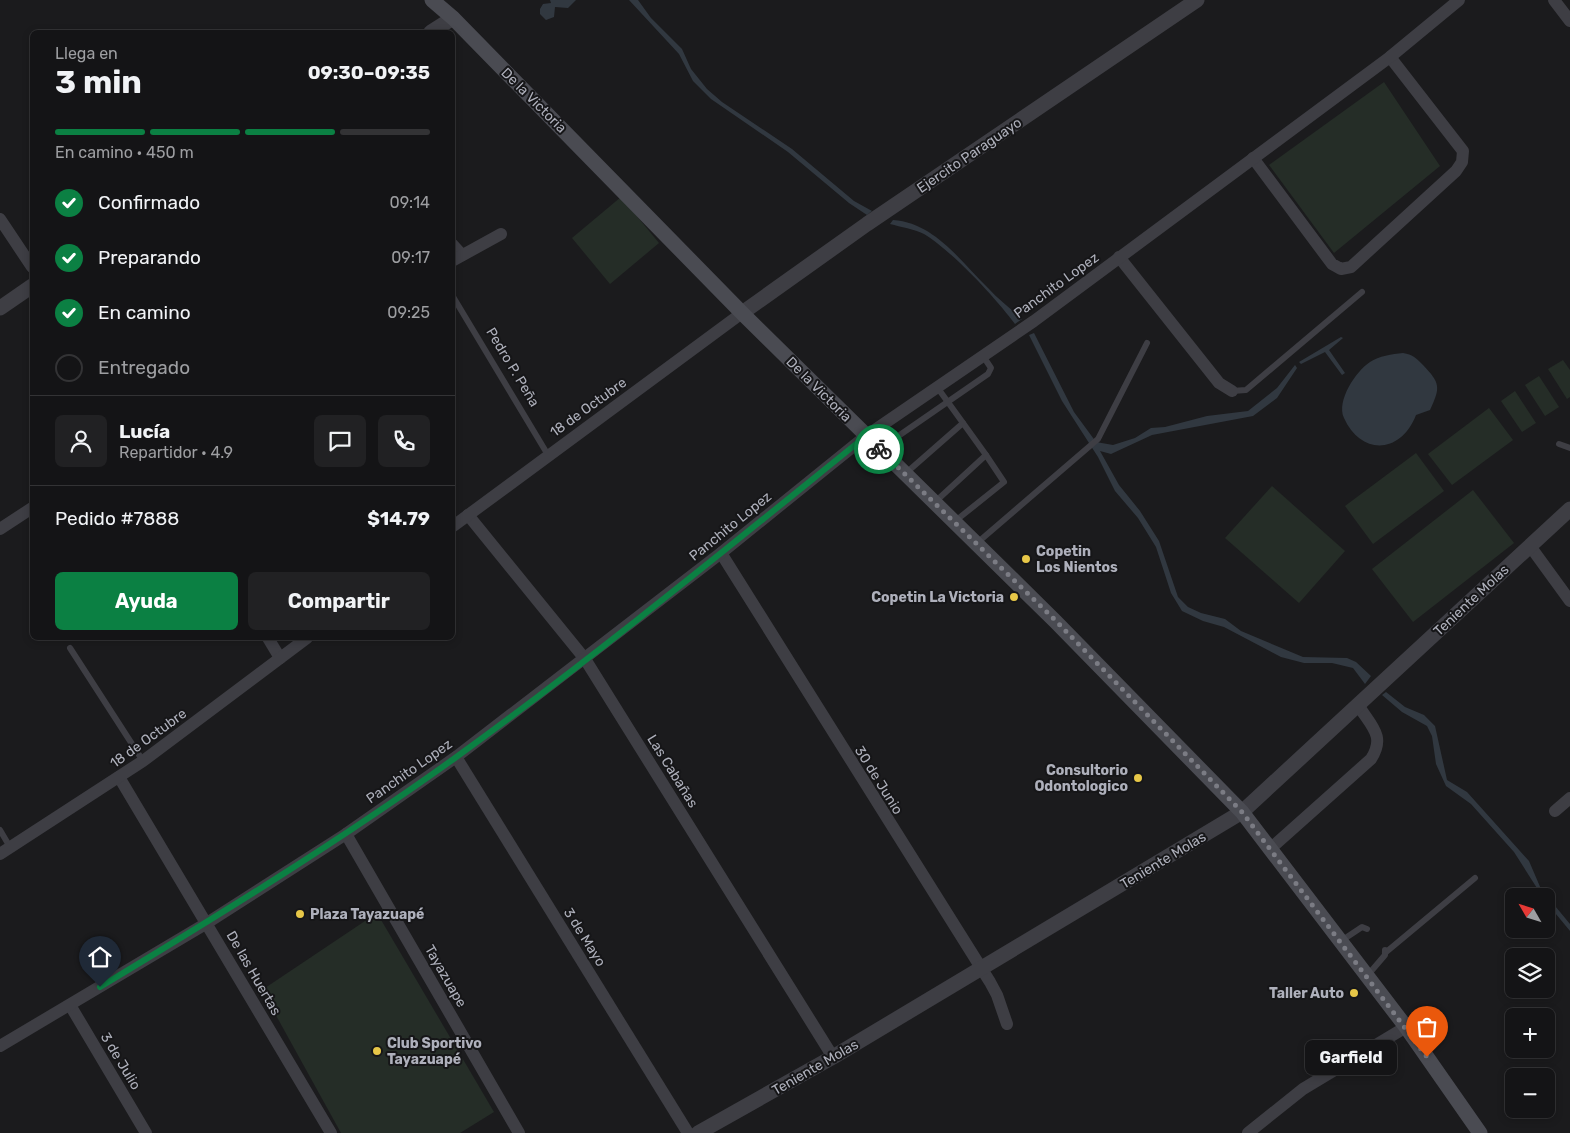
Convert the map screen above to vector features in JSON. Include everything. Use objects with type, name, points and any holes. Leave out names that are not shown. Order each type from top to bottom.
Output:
[{"type":"main road","name":"De la Victoria","points":[[432,0],[453,18],[866,436],[1056,621],[1242,812],[1406,1026],[1480,1133]]},
{"type":"street","name":"Panchito Lopez","points":[[0,1046],[207,922],[346,834],[456,757],[585,659],[866,436],[1034,321],[1390,57],[1460,0]]},
{"type":"street","points":[[1554,0],[1570,21]]},
{"type":"street","name":"Ejercito Paraguayo","points":[[742,312],[867,224],[1194,1]]},
{"type":"street","points":[[434,30],[453,18]]},
{"type":"street","points":[[1253,158],[1332,264],[1341,269],[1350,267],[1456,171],[1462,162],[1463,151],[1390,57]]},
{"type":"street","points":[[0,219],[30,264]]},
{"type":"street","points":[[457,258],[501,234]]},
{"type":"street","points":[[1119,257],[1220,383],[1232,391]]},
{"type":"street","points":[[0,308],[30,287]]},
{"type":"street","name":"18 de Octubre","points":[[455,525],[742,312]]},
{"type":"street","points":[[0,529],[30,509]]},
{"type":"street","name":"Teniente Molas","points":[[698,1133],[833,1057],[1242,812],[1570,509]]},
{"type":"street","name":"Las Cabañas","points":[[468,515],[585,659],[833,1057]]},
{"type":"street","points":[[1530,546],[1570,601]]},
{"type":"street","name":"30 de Junio","points":[[720,553],[997,995],[1008,1024]]},
{"type":"street","points":[[269,640],[280,658]]},
{"type":"street","name":"18 de Octubre","points":[[5,851],[119,778],[304,640]]},
{"type":"street","points":[[1270,849],[1371,759],[1378,748],[1378,736],[1358,705]]},
{"type":"street","name":"3 de Mayo","points":[[456,757],[688,1133]]},
{"type":"street","name":"De las Huertas","points":[[119,778],[207,922],[330,1133]]},
{"type":"street","points":[[1555,812],[1570,798]]},
{"type":"street","name":"Tayazuape","points":[[346,834],[519,1133]]},
{"type":"street","name":"3 de Julio","points":[[70,1005],[146,1133]]},
{"type":"street","points":[[1248,1133],[1302,1089],[1406,1026]]},
{"type":"lane","points":[[1232,391],[1246,390],[1362,292]]},
{"type":"lane","name":"Pedro P. Peña","points":[[455,300],[548,455]]},
{"type":"lane","points":[[976,544],[1098,439],[1147,343]]},
{"type":"lane","points":[[880,449],[990,371],[983,356]]},
{"type":"lane","points":[[937,387],[1004,482],[954,522]]},
{"type":"lane","points":[[905,474],[963,423]]},
{"type":"lane","points":[[1559,444],[1570,448]]},
{"type":"lane","points":[[934,503],[986,455]]},
{"type":"lane","points":[[70,648],[142,761]]},
{"type":"lane","points":[[0,830],[5,851]]},
{"type":"lane","points":[[1367,976],[1385,951],[1475,878]]},
{"type":"lane","points":[[1341,941],[1362,927],[1367,929]]},
{"type":"shaded area","points":[[550,0],[576,0],[568,8],[555,7],[554,17],[546,20],[540,14],[540,9],[543,4],[551,3]]},
{"type":"shaded area","points":[[629,0],[638,0],[651,18],[682,49],[691,69],[707,89],[722,102],[792,149],[854,201],[872,211],[867,215],[849,203],[788,152],[711,99],[693,81],[679,54]]},
{"type":"shaded area","points":[[1384,82],[1440,166],[1334,253],[1269,165]]},
{"type":"shaded area","points":[[621,197],[659,243],[610,284],[572,238]]},
{"type":"shaded area","points":[[893,220],[922,228],[946,245],[996,296],[1022,319],[1015,324],[972,275],[947,251],[920,232],[890,224]]},
{"type":"shaded area","points":[[1034,333],[1074,412],[1096,442],[1113,445],[1135,438],[1151,428],[1165,427],[1207,416],[1248,411],[1277,388],[1295,365],[1297,368],[1277,398],[1253,416],[1152,435],[1111,454],[1100,451],[1119,485],[1140,511],[1159,541],[1178,597],[1188,607],[1201,613],[1225,619],[1241,631],[1303,657],[1347,658],[1356,662],[1371,676],[1365,684],[1353,668],[1332,663],[1304,663],[1281,657],[1224,627],[1203,621],[1182,611],[1171,593],[1156,547],[1138,518],[1115,491],[1098,457],[1062,401],[1029,335]]},
{"type":"shaded area","points":[[1341,337],[1343,338],[1329,350],[1345,373],[1342,375],[1325,352],[1301,364],[1299,362]]},
{"type":"shaded area","points":[[1403,353],[1416,358],[1433,376],[1437,386],[1436,396],[1430,410],[1416,415],[1409,428],[1401,437],[1391,443],[1381,445],[1370,444],[1360,439],[1351,430],[1344,418],[1342,411],[1345,395],[1359,372],[1370,362],[1381,357]]},
{"type":"shaded area","points":[[1563,360],[1570,370],[1570,397],[1567,399],[1548,369]]},
{"type":"shaded area","points":[[1539,376],[1559,407],[1545,416],[1525,385]]},
{"type":"shaded area","points":[[1515,391],[1536,423],[1522,432],[1501,401]]},
{"type":"shaded area","points":[[1489,408],[1513,440],[1452,485],[1428,454]]},
{"type":"shaded area","points":[[1416,453],[1444,491],[1373,544],[1345,506]]},
{"type":"shaded area","points":[[1272,486],[1345,551],[1299,603],[1225,538]]},
{"type":"shaded area","points":[[1473,490],[1514,543],[1413,622],[1372,569]]},
{"type":"shaded area","points":[[1386,692],[1405,707],[1424,715],[1435,726],[1447,780],[1467,792],[1529,861],[1541,888],[1537,888],[1514,852],[1471,804],[1446,786],[1436,764],[1432,736],[1427,726],[1402,712],[1382,695]]},
{"type":"shaded area","points":[[1555,906],[1570,924],[1570,931],[1555,913]]},
{"type":"shaded area","name":"Club Sportivo Tayazuapé","points":[[377,913],[494,1112],[460,1133],[341,1133],[262,990]]},
{"type":"way so far","points":[[879,449],[1056,621],[1242,812],[1406,1026],[1427,1057]]},
{"type":"place","name":"Copetin Los Nientos","points":[[1026,559]]},
{"type":"place","name":"Copetin La Victoria","points":[[1014,597]]},
{"type":"place","name":"Consultorio Odontologico","points":[[1138,778]]},
{"type":"place","name":"Plaza Tayazuapé","points":[[300,914]]},
{"type":"place","name":"Taller Auto","points":[[1354,993]]},
{"type":"place","name":"Club Sportivo Tayazuapé","points":[[377,1051]]},
{"type":"place","name":"Garfield","points":[[1427,1057]]},
{"type":"route","points":[[100,987],[346,834],[456,757],[585,659],[866,436],[879,449]]}]
